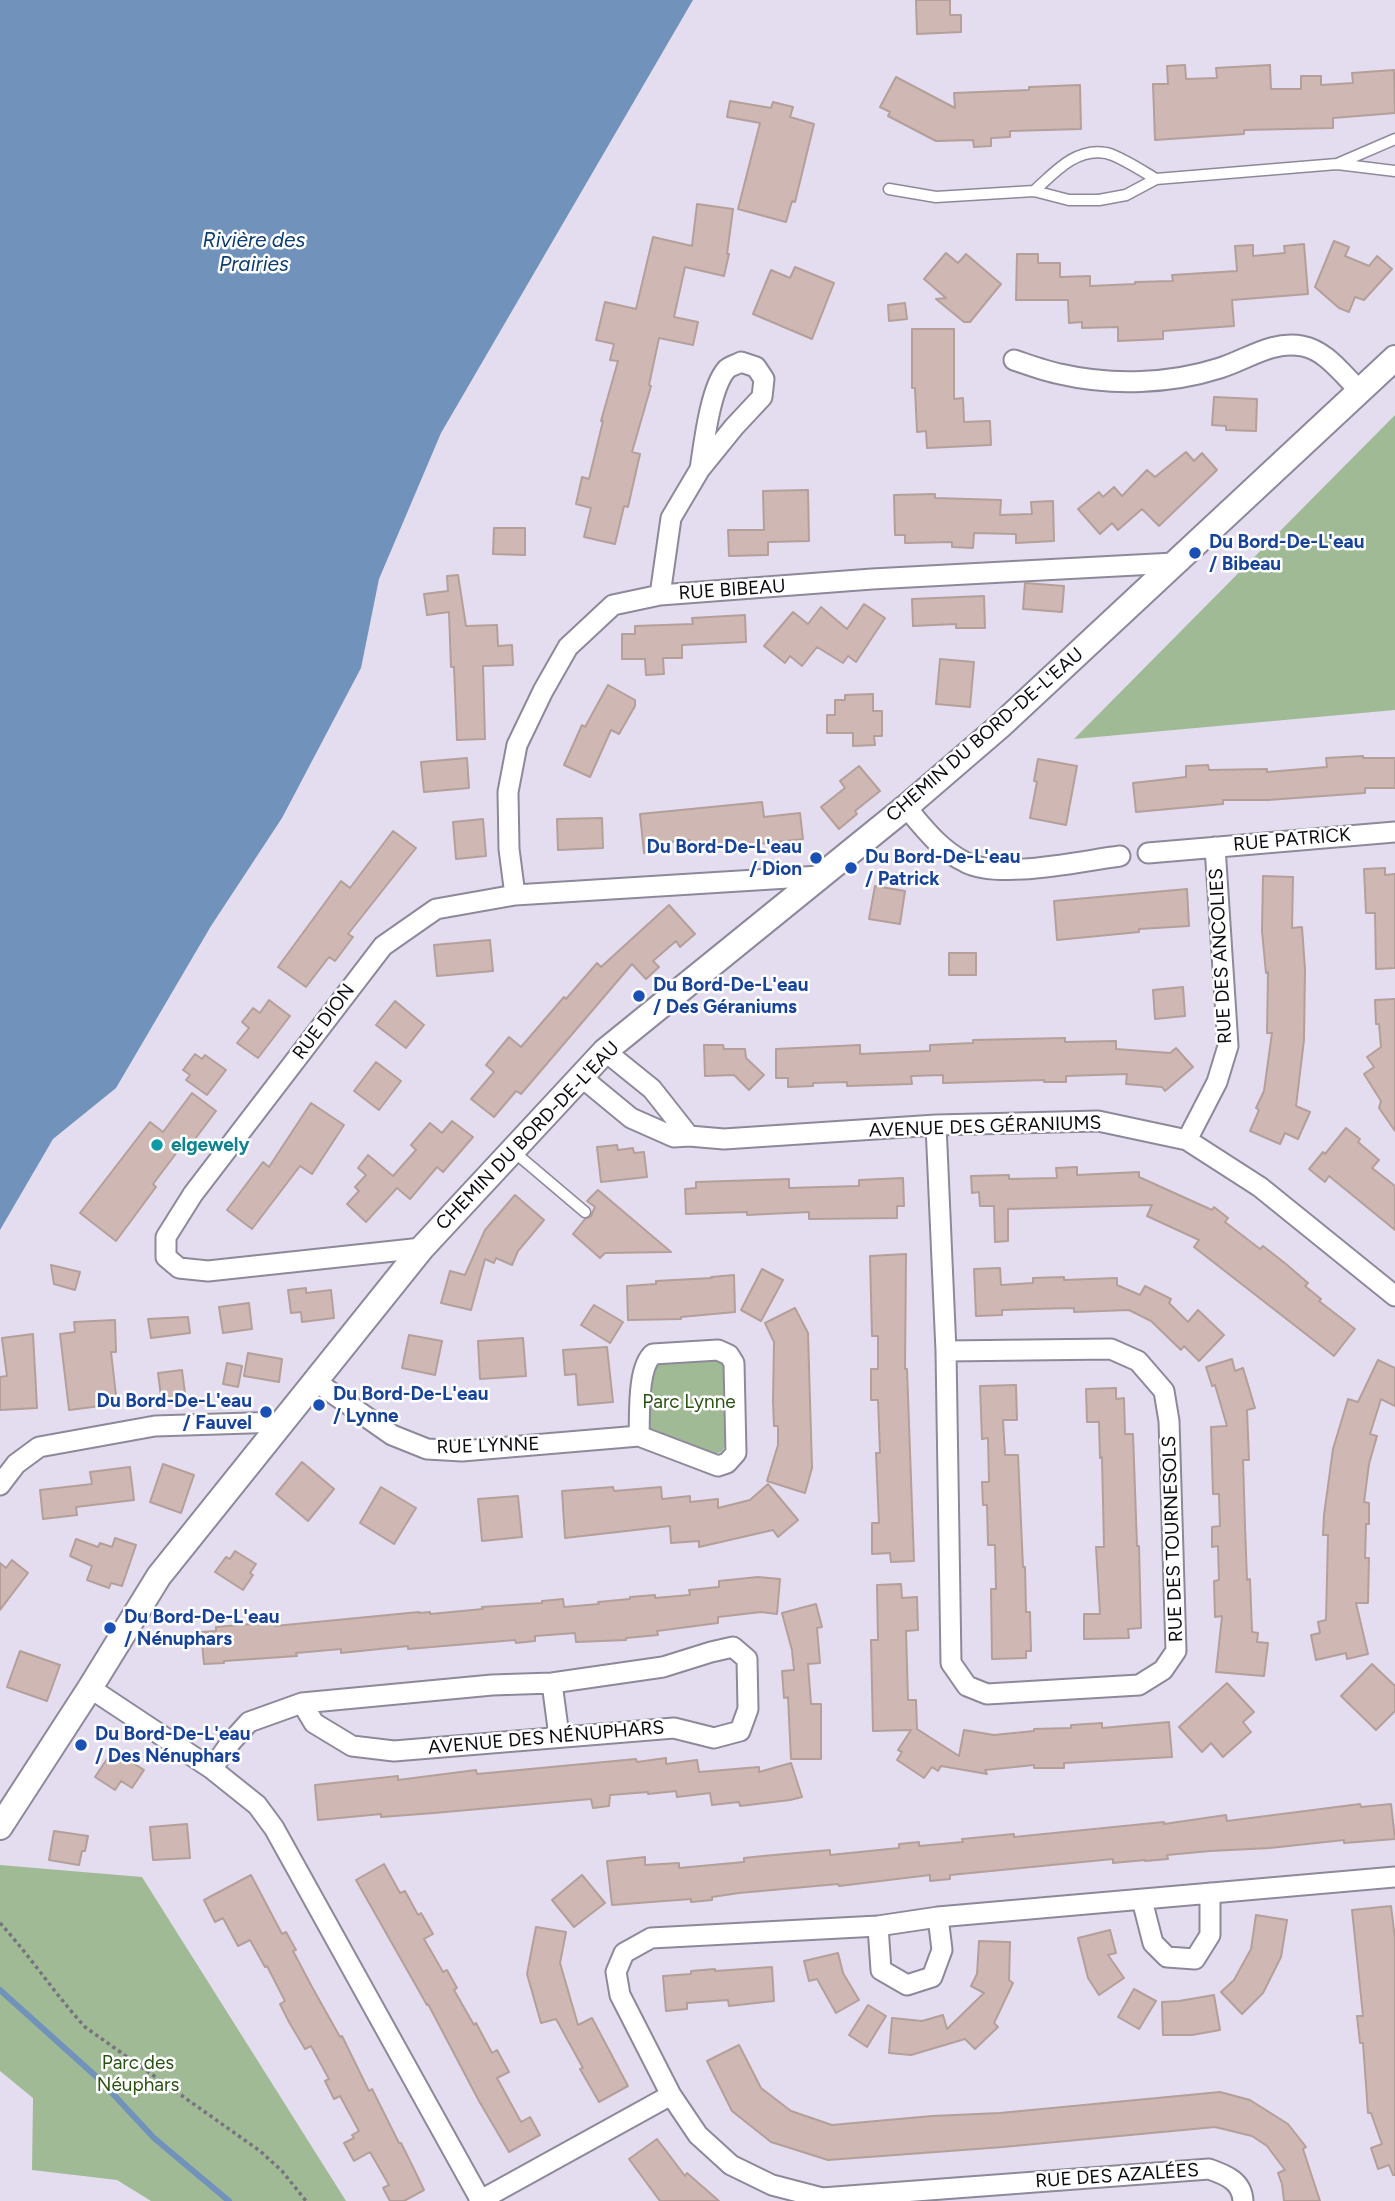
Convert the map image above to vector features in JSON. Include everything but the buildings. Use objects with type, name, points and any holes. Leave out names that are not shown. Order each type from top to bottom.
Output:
[{"type":"street","points":[[1014,360],[1060,374],[1107,381],[1164,380],[1219,368],[1268,348],[1300,345],[1319,352],[1360,391]]},
{"type":"street","name":"CHEMIN DU BORD-DE-L'EAU","points":[[0,1827],[159,1576],[422,1248],[605,1051],[906,807],[999,727],[1395,358]]},
{"type":"street","points":[[660,596],[671,518],[700,468],[762,397],[764,379],[756,367],[741,362],[727,369],[719,384],[708,422],[700,468]]},
{"type":"street","name":"RUE BIBEAU","points":[[515,895],[509,849],[508,792],[517,745],[542,691],[568,647],[614,605],[660,596],[872,579],[1174,563]]},
{"type":"street","points":[[906,807],[945,849],[964,862],[982,869],[1008,870],[1120,856]]},
{"type":"street","name":"RUE PATRICK","points":[[1148,853],[1395,832]]},
{"type":"street","name":"RUE DES ANCOLIES","points":[[1187,1140],[1217,1082],[1228,1046],[1215,847]]},
{"type":"street","name":"RUE DION","points":[[422,1248],[208,1271],[179,1268],[166,1256],[166,1237],[193,1194],[383,946],[436,909],[515,895],[820,876]]},
{"type":"street","points":[[605,1051],[652,1089],[689,1136]]},
{"type":"street","name":"AVENUE DES GÉRANIUMS","points":[[583,1075],[591,1085],[631,1118],[674,1137],[724,1139],[936,1125],[1098,1121],[1187,1140],[1260,1187],[1395,1296]]},
{"type":"street","name":"RUE DES TOURNESOLS","points":[[936,1125],[946,1351],[951,1663],[967,1686],[988,1694],[1139,1685],[1163,1670],[1176,1651],[1169,1421],[1164,1391],[1138,1361],[1111,1349],[946,1351]]},
{"type":"street","name":"RUE LYNNE","points":[[315,1381],[392,1435],[428,1449],[462,1451],[639,1436],[718,1466],[727,1464],[736,1453],[734,1363],[729,1354],[718,1350],[653,1354],[647,1359],[643,1371],[639,1436]]},
{"type":"street","points":[[0,1485],[16,1464],[40,1447],[155,1426],[281,1422]]},
{"type":"street","name":"AVENUE DES NÉNUPHARS","points":[[212,1769],[230,1742],[249,1722],[302,1703],[492,1685],[552,1683],[663,1667],[733,1647],[747,1659],[748,1709],[740,1731],[714,1738],[674,1728],[394,1751],[352,1746],[314,1723],[302,1703]]},
{"type":"street","points":[[552,1683],[559,1736]]},
{"type":"street","points":[[90,1688],[212,1769],[257,1805],[274,1828],[480,2201],[671,2095]]},
{"type":"street","name":"RUE DES AZALÉES","points":[[1243,2201],[1242,2192],[1230,2176],[1209,2169],[821,2198],[772,2185],[731,2165],[698,2135],[671,2095],[620,1995],[616,1972],[624,1953],[651,1938],[878,1926],[938,1917],[1395,1877]]},
{"type":"street","points":[[1142,1900],[1153,1943],[1167,1957],[1195,1959],[1210,1935],[1210,1893]]},
{"type":"street","points":[[878,1926],[881,1970],[907,1985],[932,1977],[942,1950],[938,1917]]},
{"type":"lane","points":[[1337,164],[1395,139]]},
{"type":"lane","points":[[1034,191],[1066,162],[1087,153],[1107,153],[1156,178]]},
{"type":"lane","points":[[889,189],[936,197],[1034,191],[1069,200],[1099,200],[1126,195],[1156,178],[1337,164],[1395,171]]},
{"type":"lane","points":[[513,1151],[585,1212]]},
{"type":"path","points":[[0,1923],[85,2027],[260,2151],[282,2171],[306,2201]]},
{"type":"green space","points":[[1395,415],[1395,710],[1074,739]]},
{"type":"green space","name":"Parc Lynne","points":[[714,1358],[723,1362],[727,1369],[728,1443],[721,1452],[714,1454],[648,1430],[651,1383],[660,1362]]},
{"type":"green space","name":"Parc des Néuphars","points":[[0,1865],[142,1877],[346,2201],[151,2201],[117,2180],[32,2170],[33,2098],[0,2071]]},
{"type":"water","name":"Rivière des Prairies","points":[[0,0],[693,0],[441,433],[379,579],[361,668],[282,818],[211,926],[116,1088],[53,1139],[0,1230]]},
{"type":"waterway","points":[[0,1990],[99,2079],[154,2138],[229,2201]]},
{"type":"place","name":"Du Bord-De-L'eau / Bibeau","points":[[1195,553]]},
{"type":"place","name":"Du Bord-De-L'eau / Dion","points":[[816,858]]},
{"type":"place","name":"Du Bord-De-L'eau / Patrick","points":[[851,868]]},
{"type":"place","name":"Du Bord-De-L'eau / Des Géraniums","points":[[639,996]]},
{"type":"place","name":"elgewely","points":[[157,1145]]},
{"type":"place","name":"Du Bord-De-L'eau / Lynne","points":[[319,1405]]},
{"type":"place","name":"Du Bord-De-L'eau / Fauvel","points":[[266,1412]]},
{"type":"place","name":"Du Bord-De-L'eau / Nénuphars","points":[[110,1628]]},
{"type":"place","name":"Du Bord-De-L'eau / Des Nénuphars","points":[[81,1745]]}]
